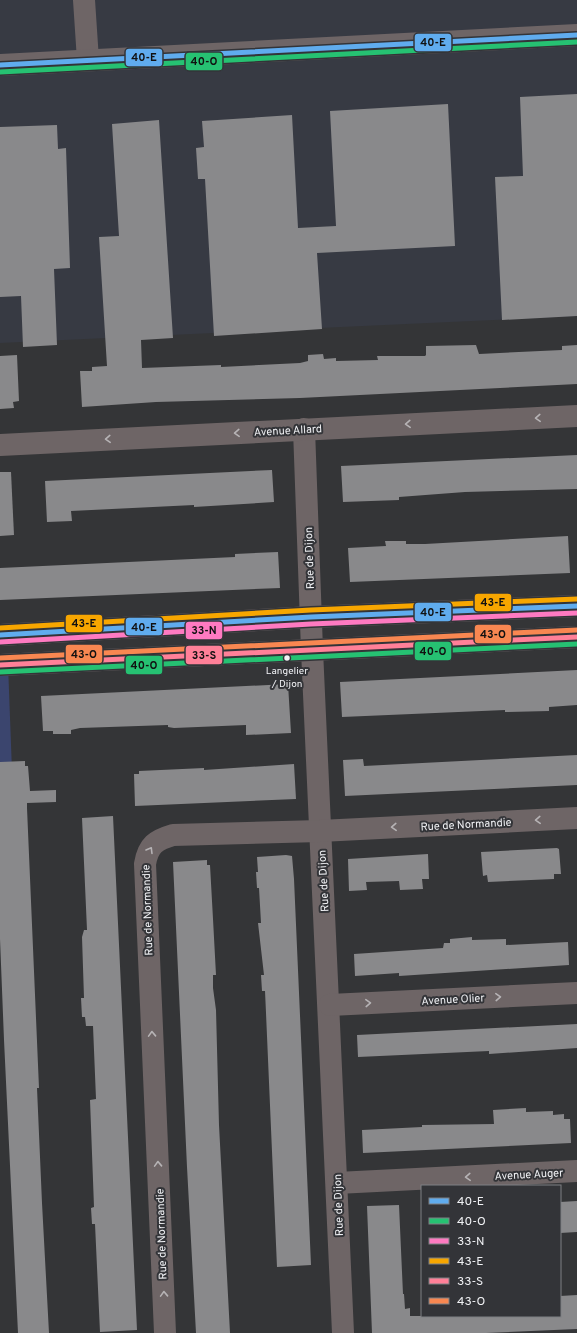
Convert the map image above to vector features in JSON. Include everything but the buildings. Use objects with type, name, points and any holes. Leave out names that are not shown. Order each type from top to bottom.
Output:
[{"type":"main road","points":[[0,635],[311,618],[577,606]]},
{"type":"main road","points":[[0,665],[577,637]]},
{"type":"street","points":[[84,0],[88,60]]},
{"type":"street","points":[[0,65],[577,35]]},
{"type":"street","name":"Avenue Allard","points":[[0,445],[577,416]]},
{"type":"street","name":"Rue de Dijon","points":[[304,430],[320,831],[330,1005],[344,1333]]},
{"type":"street","name":"Rue de Normandie","points":[[165,1333],[145,872],[146,854],[153,844],[162,838],[173,835],[320,831],[577,818]]},
{"type":"street","name":"Avenue Olier","points":[[330,1005],[577,993]]},
{"type":"street","name":"Avenue Auger","points":[[337,1183],[577,1172]]},
{"type":"shaded area","points":[[0,0],[577,0],[577,316],[0,343]]},
{"type":"shaded area","points":[[8,664],[12,771],[0,772],[0,665]]},
{"type":"transit line","name":"40-E","points":[[0,65],[577,35]]},
{"type":"transit line","name":"40-O","points":[[0,72],[577,42]]},
{"type":"transit line","name":"43-E","points":[[0,628],[311,610],[577,599]]},
{"type":"transit line","name":"40-E","points":[[0,635],[311,617],[577,606]]},
{"type":"transit line","name":"33-N","points":[[0,642],[311,624],[577,613]]},
{"type":"transit line","name":"43-O","points":[[0,658],[577,630]]},
{"type":"transit line","name":"33-S","points":[[0,665],[577,637]]},
{"type":"transit line","name":"40-O","points":[[0,672],[577,644]]},
{"type":"place","name":"Langelier / Dijon","points":[[287,658]]}]
